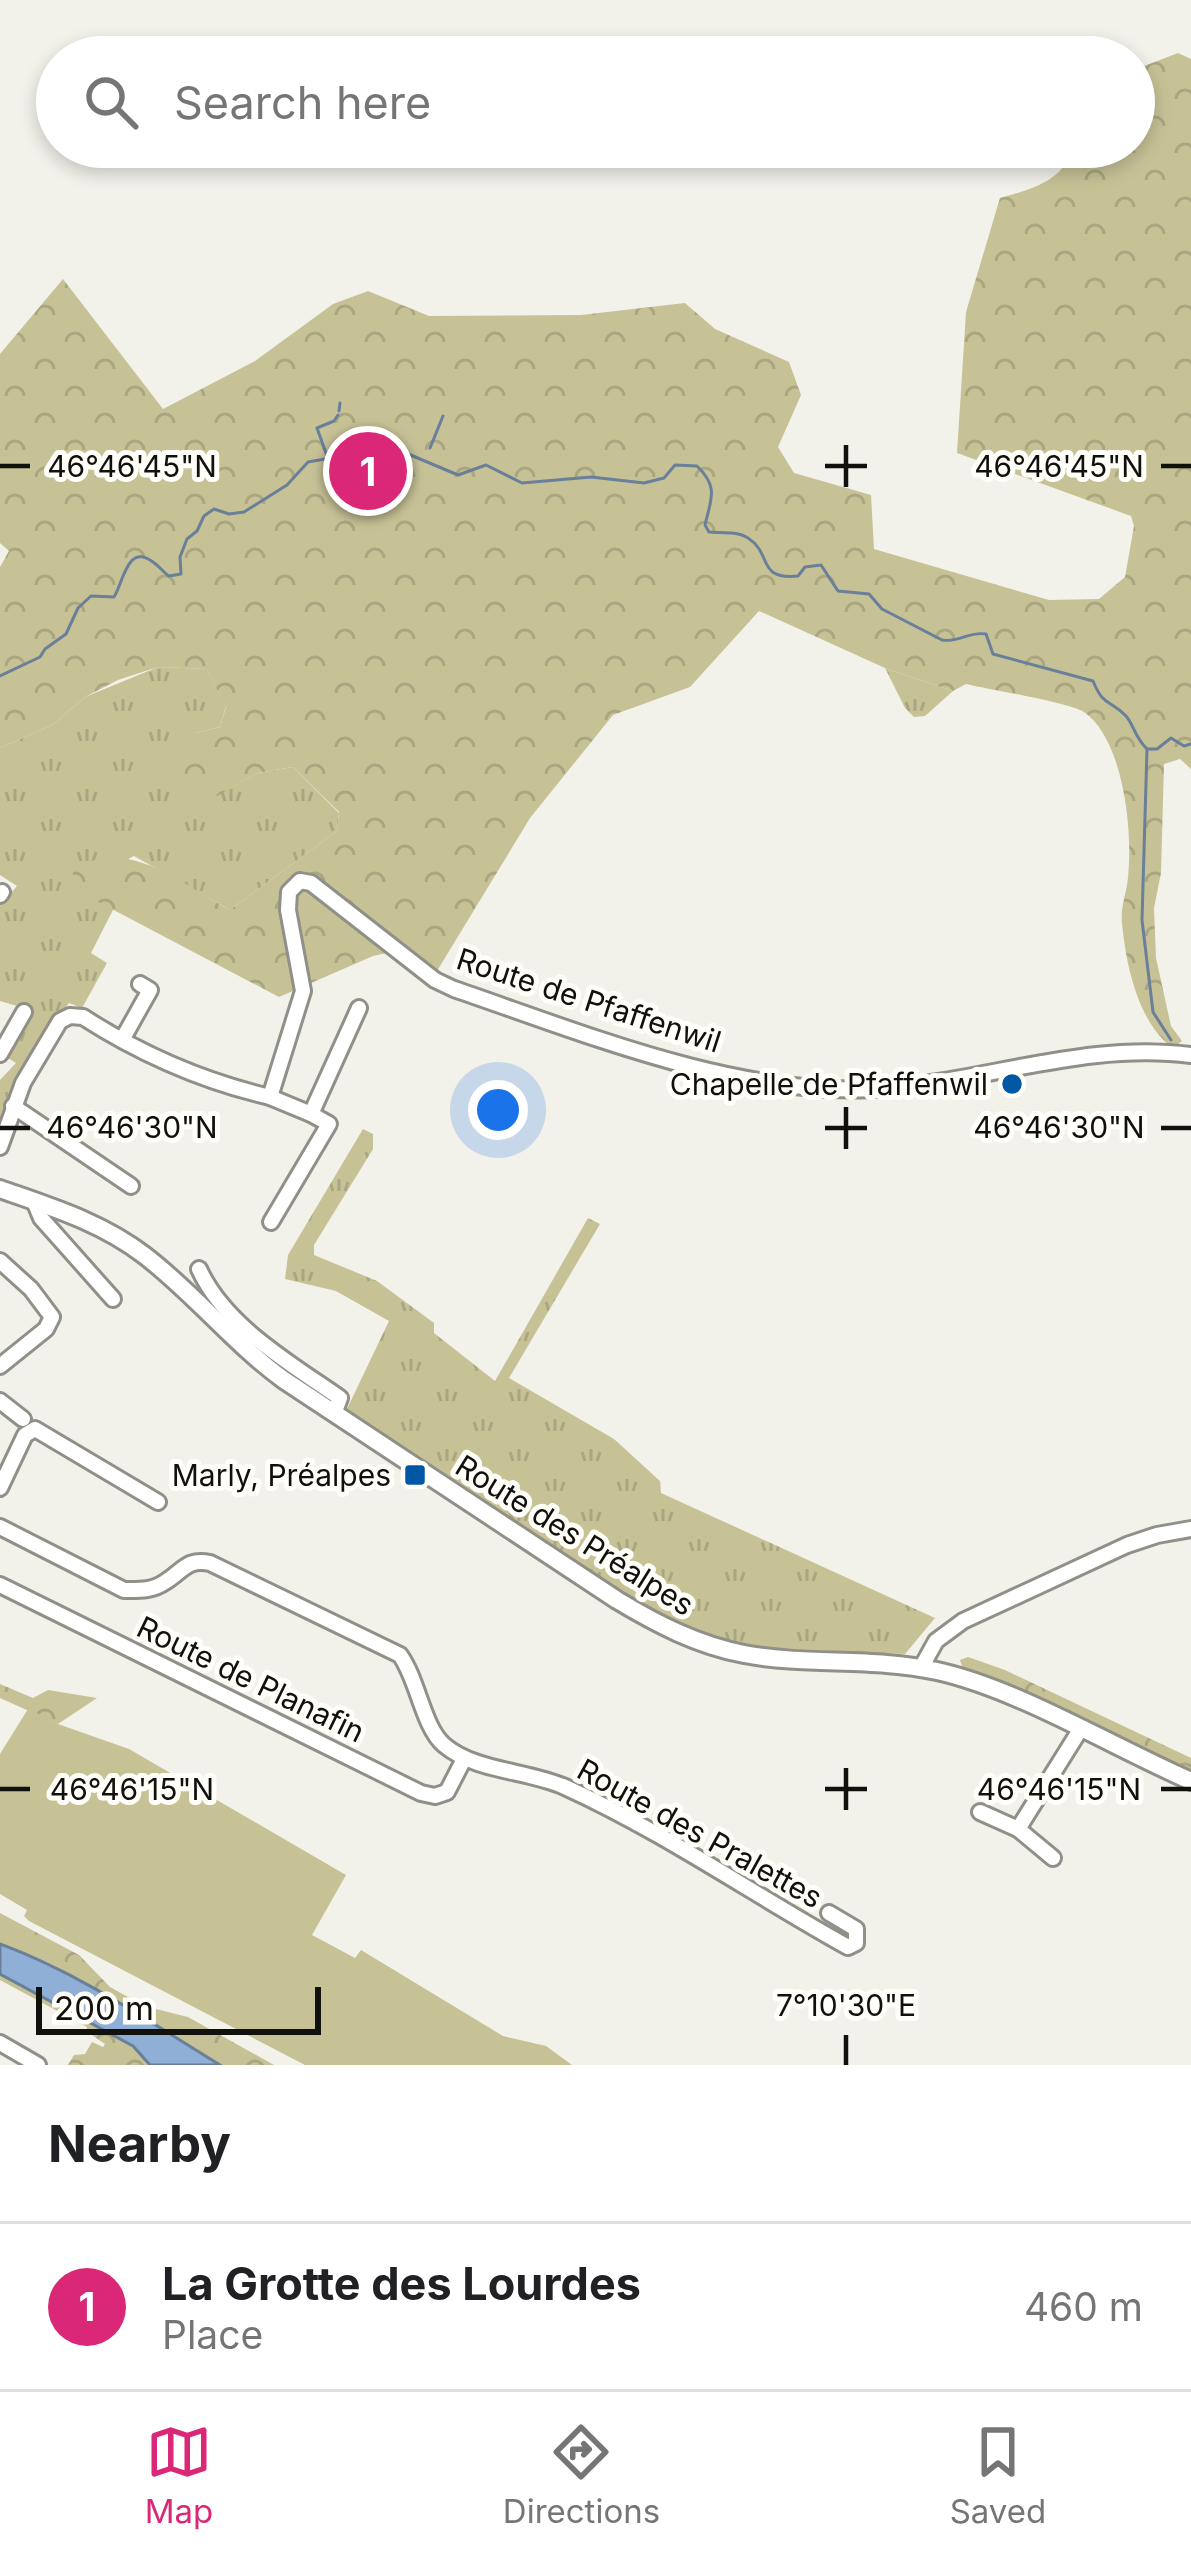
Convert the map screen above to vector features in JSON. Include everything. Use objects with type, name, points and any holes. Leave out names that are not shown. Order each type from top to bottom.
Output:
[{"type":"main road","name":"Route des Préalpes","points":[[0,1189],[78,1216],[146,1256],[235,1342],[334,1414],[617,1600],[671,1630],[746,1654],[921,1668],[976,1683],[1191,1781]]},
{"type":"street","name":"Route de Pfaffenwil","points":[[270,1096],[303,991],[288,910],[293,885],[306,881],[435,980],[454,989],[666,1058],[748,1077],[797,1086],[873,1089],[982,1075],[1078,1055],[1143,1051],[1191,1055]]},
{"type":"street","points":[[122,1040],[151,990]]},
{"type":"street","points":[[311,1114],[359,1008]]},
{"type":"street","points":[[0,1054],[24,1012]]},
{"type":"street","points":[[1,1143],[13,1106],[60,1021],[70,1016],[83,1018],[184,1071],[270,1096],[329,1124],[271,1222]]},
{"type":"street","points":[[13,1106],[131,1186]]},
{"type":"street","points":[[34,1201],[41,1218],[113,1299]]},
{"type":"street","points":[[0,1262],[32,1289],[52,1318],[46,1329],[0,1366]]},
{"type":"street","name":"Route des Préalpes","points":[[199,1269],[208,1290],[225,1310],[340,1398],[334,1414]]},
{"type":"street","points":[[0,1401],[23,1419]]},
{"type":"street","points":[[0,1488],[26,1435],[35,1429],[158,1502]]},
{"type":"street","points":[[0,1527],[124,1590],[147,1590],[166,1582],[184,1565],[210,1563],[400,1654],[413,1674],[433,1731],[464,1759]]},
{"type":"street","points":[[921,1668],[936,1641],[963,1621],[1127,1545],[1191,1529]]},
{"type":"street","name":"Route de Planafin","points":[[0,1585],[421,1793],[448,1792],[464,1759]]},
{"type":"street","points":[[1018,1829],[1080,1730]]},
{"type":"street","name":"Route des Pralettes","points":[[464,1759],[524,1773],[577,1793],[629,1818],[848,1947],[856,1943],[856,1929],[829,1913]]},
{"type":"street","points":[[980,1812],[1018,1829],[1053,1858]]},
{"type":"street","points":[[0,2043],[38,2065]]},
{"type":"green space","points":[[1178,53],[1191,59],[1191,769],[1180,759],[1164,764],[1161,873],[1154,908],[1156,958],[1171,1026],[1182,1041],[1173,1048],[1151,1024],[1131,974],[1122,917],[1129,858],[1127,812],[1117,765],[1098,725],[1084,712],[1046,700],[966,684],[953,691],[885,668],[759,611],[690,687],[613,715],[530,818],[437,971],[405,949],[373,956],[279,997],[72,888],[73,869],[115,858],[154,867],[230,910],[337,831],[339,812],[293,767],[258,773],[206,802],[193,790],[181,772],[179,748],[196,733],[220,727],[226,707],[207,669],[158,667],[118,680],[85,697],[52,725],[0,748],[0,567],[9,551],[0,543],[0,354],[63,279],[163,409],[255,361],[333,304],[368,291],[429,316],[581,315],[685,303],[715,329],[789,362],[801,395],[778,447],[794,473],[871,495],[874,549],[1049,600],[1099,599],[1125,577],[1134,526],[1131,516],[957,453],[966,312],[1000,198],[1034,187],[1062,168],[1155,168],[1155,62]]},
{"type":"green space","points":[[158,667],[207,669],[226,706],[220,727],[196,733],[206,801],[258,773],[293,767],[339,813],[337,831],[230,910],[134,856],[73,888],[114,908],[91,953],[107,963],[82,1008],[69,1003],[39,1045],[0,1123],[0,1080],[16,1063],[3,1055],[31,1010],[0,1001],[0,906],[17,886],[0,875],[0,748],[52,725],[85,697]]},
{"type":"green space","points":[[885,668],[953,691],[925,716],[914,717]]},
{"type":"green space","points":[[363,1129],[373,1134],[373,1149],[314,1245],[314,1255],[377,1281],[434,1323],[434,1333],[495,1381],[588,1218],[600,1224],[509,1378],[614,1439],[660,1481],[661,1493],[935,1618],[905,1654],[746,1648],[679,1627],[514,1527],[346,1411],[389,1321],[336,1291],[285,1279],[288,1255]]},
{"type":"green space","points":[[968,1657],[1191,1758],[1191,1771],[963,1669],[960,1660]]},
{"type":"green space","points":[[0,1684],[33,1698],[48,1690],[97,1698],[58,1724],[0,1698]]},
{"type":"green space","points":[[28,1709],[129,1749],[346,1875],[312,1935],[355,1958],[361,1950],[503,2036],[546,2046],[572,2065],[305,2065],[29,1921],[24,1916],[27,1910],[0,1894],[0,1754]]},
{"type":"green space","points":[[0,1913],[79,1955],[110,1987],[144,2006],[188,2017],[274,2065],[220,2065],[90,1985],[0,1944]]},
{"type":"green space","points":[[0,1974],[133,2046],[150,2065],[68,2065],[74,2055],[85,2054],[92,2042],[105,2044],[87,2027],[0,1980]]},
{"type":"water","points":[[0,1944],[85,1983],[220,2065],[150,2065],[133,2046],[0,1974]]},
{"type":"waterway","points":[[339,411],[340,403]]},
{"type":"waterway","points":[[327,456],[317,428],[338,415]]},
{"type":"waterway","points":[[430,448],[443,416]]},
{"type":"waterway","points":[[0,676],[40,657],[66,634],[78,608],[91,596],[114,597],[127,567],[137,557],[153,562],[169,576],[181,574],[180,557],[187,539],[204,516],[214,509],[244,512],[287,485],[308,462],[336,457],[364,444],[394,448],[458,475],[486,465],[522,483],[591,477],[644,483],[664,478],[675,465],[697,466],[711,487],[705,525],[709,532],[748,538],[776,574],[798,576],[805,567],[821,565],[838,591],[869,594],[882,609],[942,640],[986,634],[993,654],[1093,681],[1104,699],[1126,716],[1147,749],[1157,749],[1171,738],[1184,746],[1191,744]]},
{"type":"waterway","points":[[1147,749],[1142,920],[1153,1012],[1171,1040]]},
{"type":"place","name":"La Grotte des Lourdes","points":[[368,471]]},
{"type":"place","name":"Chapelle de Pfaffenwil","points":[[1012,1084]]},
{"type":"place","name":"Marly, Préalpes","points":[[415,1475]]}]
